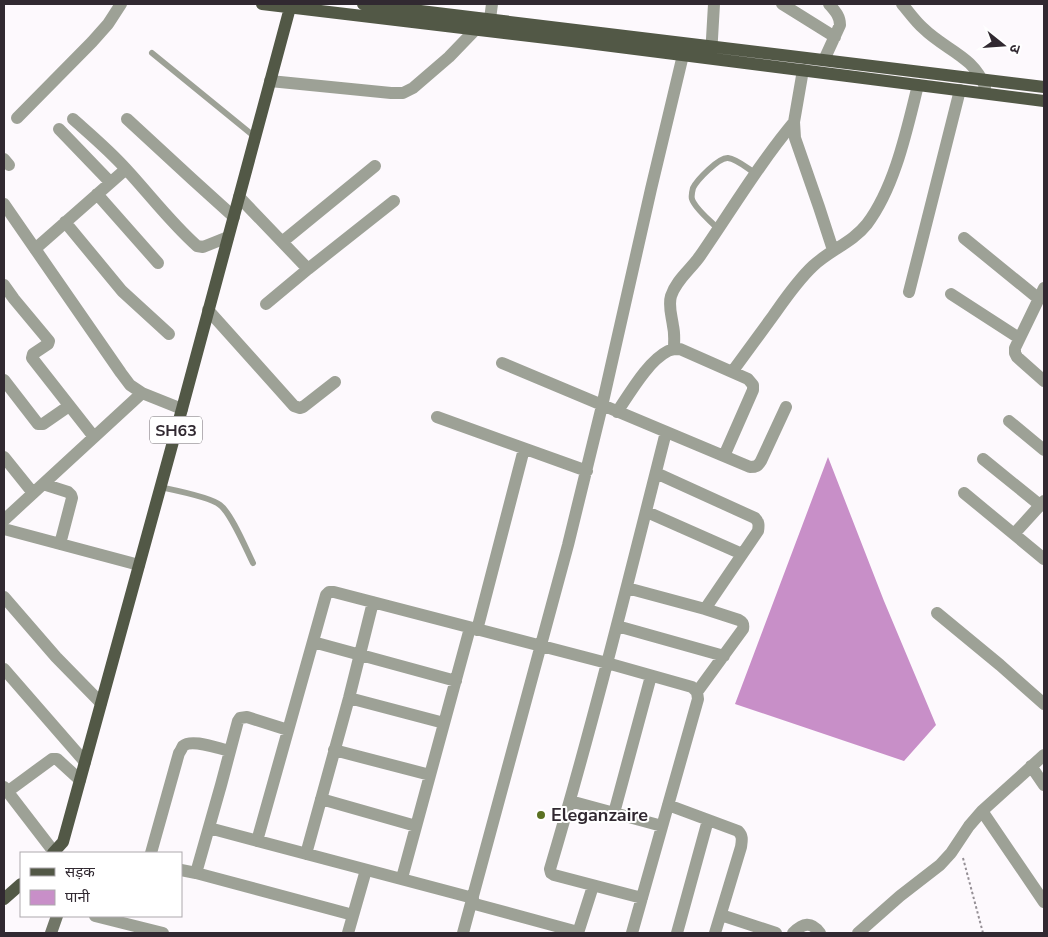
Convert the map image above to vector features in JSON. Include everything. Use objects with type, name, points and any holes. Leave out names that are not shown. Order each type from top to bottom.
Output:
[{"type":"main road","points":[[262,4],[291,5],[683,55],[711,52],[824,60],[1044,87]]},
{"type":"main road","points":[[363,4],[490,19],[711,52],[804,70],[1044,101]]},
{"type":"main road","name":"SH63","points":[[58,850],[85,762],[291,5]]},
{"type":"main road","points":[[4,899],[20,885]]},
{"type":"street","points":[[17,118],[92,42],[108,24],[121,4]]},
{"type":"street","points":[[490,19],[492,4]]},
{"type":"street","points":[[711,52],[714,4]]},
{"type":"street","points":[[782,4],[835,36]]},
{"type":"street","points":[[824,60],[840,25],[840,19],[830,4]]},
{"type":"street","points":[[902,4],[923,28],[975,68],[982,79],[987,94]]},
{"type":"street","points":[[270,80],[403,93],[420,82],[476,29]]},
{"type":"street","points":[[463,933],[587,472],[683,55]]},
{"type":"street","points":[[804,70],[794,122],[795,138],[833,250]]},
{"type":"street","points":[[732,372],[799,280],[815,264],[833,250],[852,239],[867,224],[880,203],[892,177],[903,144],[918,85]]},
{"type":"street","points":[[909,292],[960,90]]},
{"type":"street","points":[[73,119],[126,169],[197,246],[203,247],[228,237]]},
{"type":"street","points":[[127,119],[234,217]]},
{"type":"street","points":[[674,349],[674,327],[670,311],[670,297],[677,284],[699,258],[778,141],[794,122]]},
{"type":"street","points":[[59,129],[110,182]]},
{"type":"street","points":[[282,242],[375,166]]},
{"type":"street","points":[[35,249],[126,169]]},
{"type":"street","points":[[97,194],[158,263]]},
{"type":"street","points":[[239,197],[308,269]]},
{"type":"street","points":[[266,304],[394,202]]},
{"type":"street","points":[[4,204],[130,385],[142,393],[182,409]]},
{"type":"street","points":[[65,222],[122,291],[169,334]]},
{"type":"street","points":[[964,238],[1041,300],[1019,338],[1015,353],[1044,381]]},
{"type":"street","points":[[4,284],[14,299],[48,338],[48,344],[33,354],[32,358],[94,437]]},
{"type":"street","points":[[951,294],[1019,338]]},
{"type":"street","points":[[208,310],[294,406],[303,407],[335,382]]},
{"type":"street","points":[[617,412],[645,372],[668,351],[680,350],[732,372],[754,385],[724,456]]},
{"type":"street","points":[[502,363],[602,406],[755,467],[759,465],[786,407]]},
{"type":"street","points":[[4,380],[38,424],[43,424],[69,406]]},
{"type":"street","points":[[4,520],[142,393]]},
{"type":"street","points":[[437,417],[587,472]]},
{"type":"street","points":[[1009,421],[1044,450]]},
{"type":"street","points":[[642,898],[554,875],[550,869],[617,626],[666,432]]},
{"type":"street","points":[[402,878],[444,723],[473,629],[524,448]]},
{"type":"street","points":[[4,457],[33,493]]},
{"type":"street","points":[[983,459],[1042,503],[1014,534]]},
{"type":"street","points":[[656,474],[755,518],[759,522],[758,531],[705,609]]},
{"type":"street","points":[[43,484],[68,492],[71,495],[60,544]]},
{"type":"street","points":[[964,493],[1044,559]]},
{"type":"street","points":[[646,512],[742,554]]},
{"type":"street","points":[[4,529],[139,565]]},
{"type":"street","points":[[627,588],[705,609],[743,622],[743,629],[697,692]]},
{"type":"street","points":[[257,841],[326,595],[328,592],[334,592],[607,663],[692,687],[697,692],[698,699],[632,933]]},
{"type":"street","points":[[4,597],[56,657],[101,703]]},
{"type":"street","points":[[306,854],[373,602]]},
{"type":"street","points":[[937,613],[1044,704]]},
{"type":"street","points":[[617,626],[724,656]]},
{"type":"street","points":[[313,642],[456,681]]},
{"type":"street","points":[[4,669],[85,762]]},
{"type":"street","points":[[614,813],[651,676]]},
{"type":"street","points":[[349,698],[444,723]]},
{"type":"street","points":[[196,873],[240,718],[247,717],[288,730]]},
{"type":"street","points":[[151,852],[183,746],[190,742],[230,752]]},
{"type":"street","points":[[334,750],[430,775]]},
{"type":"street","points":[[858,933],[900,896],[940,865],[982,811],[1044,755]]},
{"type":"street","points":[[58,850],[6,790],[54,758],[80,780]]},
{"type":"street","points":[[1031,766],[1044,785]]},
{"type":"street","points":[[321,799],[416,826]]},
{"type":"street","points":[[570,801],[662,826]]},
{"type":"street","points":[[668,805],[738,830],[741,834],[742,840],[715,933]]},
{"type":"street","points":[[982,811],[1044,902]]},
{"type":"street","points":[[677,933],[708,820]]},
{"type":"street","points":[[209,828],[402,878],[578,933],[593,886]]},
{"type":"street","points":[[182,870],[352,915]]},
{"type":"street","points":[[348,933],[366,870]]},
{"type":"street","points":[[721,915],[776,933]]},
{"type":"street","points":[[52,933],[57,917]]},
{"type":"street","points":[[99,917],[158,933]]},
{"type":"street","points":[[793,933],[806,924],[814,926],[820,933]]},
{"type":"lane","points":[[152,53],[255,137]]},
{"type":"lane","points":[[718,229],[694,204],[691,197],[695,185],[722,159],[728,158],[756,173]]},
{"type":"lane","points":[[160,487],[212,500],[220,504],[230,518],[253,563]]},
{"type":"path","points":[[959,841],[983,933]]},
{"type":"water","points":[[828,457],[884,601],[936,725],[904,761],[735,704]]},
{"type":"place","name":"Eleganzaire","points":[[541,815]]}]
